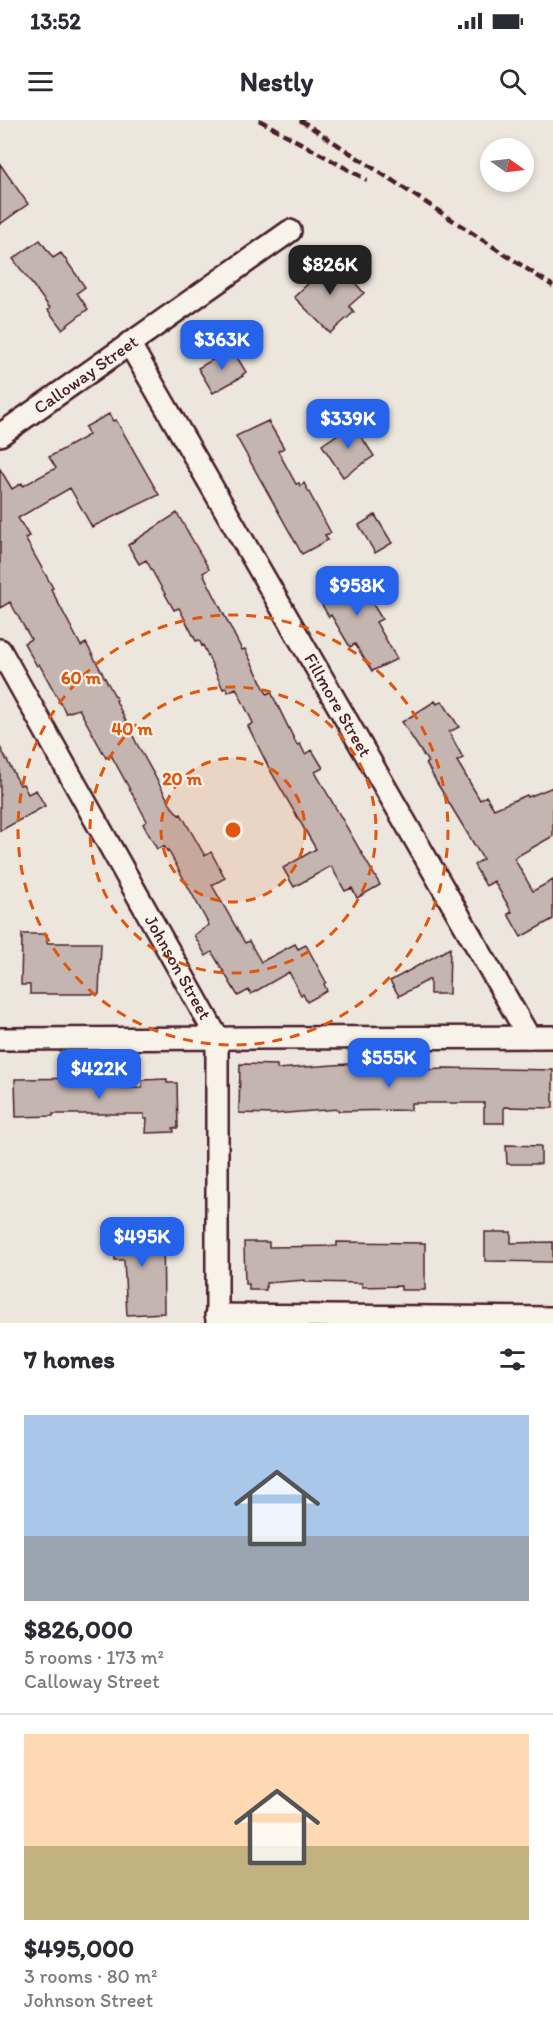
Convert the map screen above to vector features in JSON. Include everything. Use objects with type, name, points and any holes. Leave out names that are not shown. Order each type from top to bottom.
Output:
[{"type":"street","name":"Calloway Street","points":[[0,435],[290,231]]},
{"type":"street","name":"Fillmore Street","points":[[129,343],[529,1037]]},
{"type":"street","name":"Johnson Street","points":[[0,650],[217,1037],[216,1319]]},
{"type":"street","points":[[0,1039],[553,1037]]},
{"type":"street","points":[[216,1319],[553,1318]]},
{"type":"building","points":[[0,164],[28,204],[0,224]]},
{"type":"building","points":[[40,240],[53,258],[61,253],[85,287],[77,293],[88,309],[62,329],[48,310],[50,308],[13,259]]},
{"type":"building","points":[[334,259],[364,293],[349,306],[354,312],[330,333],[294,297]]},
{"type":"building","points":[[232,349],[246,372],[213,393],[198,368]]},
{"type":"building","points":[[109,414],[113,421],[116,420],[159,495],[92,527],[70,488],[18,518],[29,536],[25,538],[53,588],[51,589],[81,646],[86,643],[172,807],[179,815],[181,814],[205,856],[211,852],[225,878],[212,885],[245,943],[249,941],[261,962],[295,944],[298,949],[306,945],[326,982],[324,984],[327,991],[307,1002],[289,972],[251,994],[249,990],[238,996],[212,952],[206,956],[194,935],[209,925],[168,850],[164,846],[157,849],[143,824],[147,821],[111,755],[106,758],[79,709],[66,713],[39,664],[37,666],[24,643],[31,639],[10,602],[0,608],[0,469],[12,489],[22,483],[23,486],[56,468],[49,457],[89,435],[85,427]]},
{"type":"building","points":[[268,421],[284,448],[278,451],[296,484],[299,483],[300,486],[304,483],[331,533],[325,535],[328,540],[302,554],[236,436]]},
{"type":"building","points":[[353,424],[374,456],[343,477],[322,445]]},
{"type":"building","points":[[177,513],[209,569],[203,573],[242,650],[245,649],[267,694],[271,692],[297,745],[300,744],[305,754],[312,750],[323,768],[315,772],[380,885],[357,898],[352,888],[345,891],[331,866],[294,887],[283,868],[316,849],[270,770],[248,726],[253,723],[236,688],[228,692],[226,688],[223,689],[203,645],[199,640],[196,641],[179,608],[174,610],[146,560],[139,564],[128,545]]},
{"type":"building","points":[[375,515],[392,543],[375,553],[359,525]]},
{"type":"building","points":[[357,566],[374,595],[369,598],[382,619],[376,622],[397,659],[372,671],[355,644],[350,647],[317,596],[325,592],[322,586]]},
{"type":"building","points":[[435,701],[437,704],[442,701],[459,727],[449,732],[463,758],[457,761],[480,800],[486,796],[494,809],[553,787],[553,836],[514,858],[533,891],[553,880],[553,919],[521,937],[508,914],[512,912],[494,881],[486,886],[474,865],[483,859],[437,783],[426,763],[428,762],[402,722]]},
{"type":"building","points":[[0,747],[20,785],[23,784],[28,794],[36,790],[45,806],[0,831]]},
{"type":"building","points":[[22,934],[47,934],[47,943],[101,943],[99,994],[30,994],[30,985],[21,985]]},
{"type":"building","points":[[450,948],[449,994],[430,994],[430,979],[399,996],[390,981]]},
{"type":"building","points":[[362,1063],[406,1064],[406,1071],[443,1068],[553,1070],[553,1108],[504,1107],[504,1123],[484,1123],[484,1103],[411,1103],[411,1110],[338,1111],[338,1109],[274,1114],[239,1113],[240,1064],[277,1065],[277,1069]]},
{"type":"building","points":[[15,1079],[103,1079],[103,1088],[142,1088],[142,1080],[167,1079],[167,1083],[177,1083],[178,1128],[173,1128],[174,1132],[146,1133],[147,1119],[144,1119],[144,1114],[53,1114],[53,1116],[16,1117]]},
{"type":"building","points":[[506,1145],[541,1146],[541,1164],[507,1164]]},
{"type":"building","points":[[163,1227],[164,1313],[127,1315],[124,1260],[115,1260],[115,1228]]},
{"type":"building","points":[[485,1232],[511,1232],[511,1243],[553,1242],[553,1262],[485,1261]]},
{"type":"building","points":[[244,1242],[269,1242],[269,1247],[337,1246],[337,1242],[425,1243],[425,1290],[401,1290],[401,1286],[362,1287],[362,1283],[305,1282],[305,1280],[266,1283],[266,1290],[249,1290],[249,1284],[245,1284]]},
{"type":"railway","points":[[259,120],[367,180]]},
{"type":"railway","points":[[300,120],[553,286]]}]
